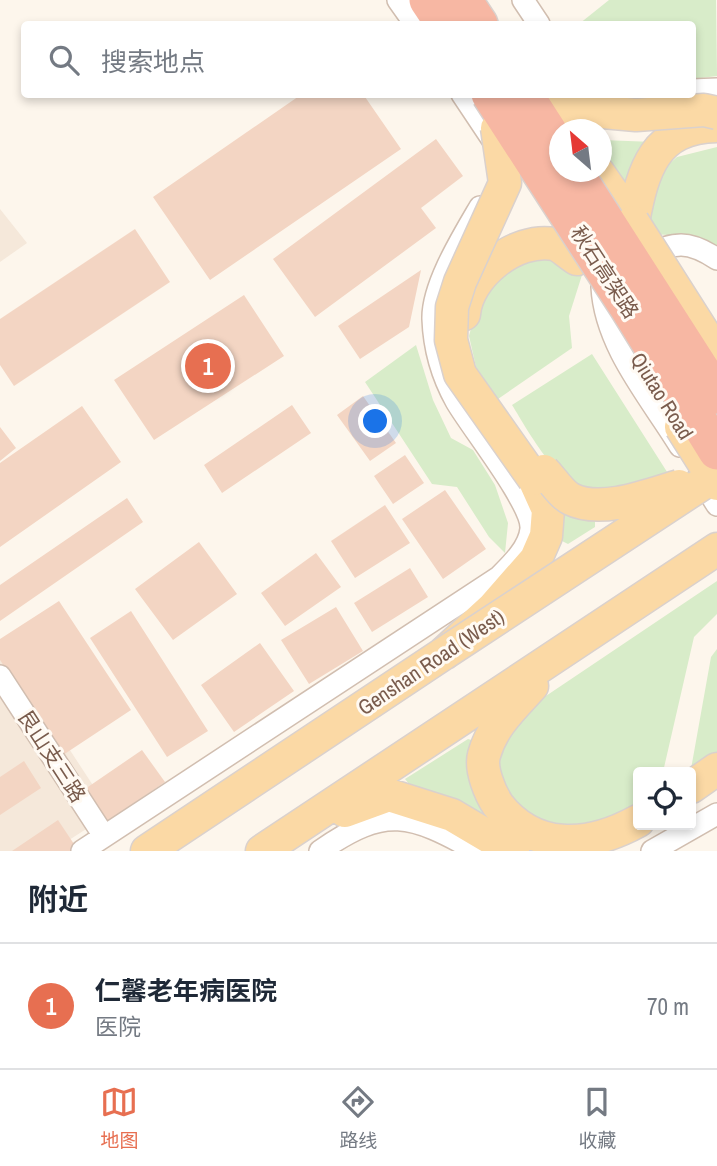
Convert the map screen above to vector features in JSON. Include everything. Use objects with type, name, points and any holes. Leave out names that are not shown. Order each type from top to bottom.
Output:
[{"type":"highway","points":[[428,0],[442,21]]},
{"type":"highway","points":[[463,0],[477,21]]},
{"type":"highway","points":[[526,98],[549,134]]},
{"type":"highway","name":"秋石高架路","points":[[495,124],[628,307],[717,451]]},
{"type":"highway","name":"秋石高架路","points":[[581,182],[717,395]]},
{"type":"main road","points":[[412,0],[426,21]]},
{"type":"main road","points":[[483,0],[497,21]]},
{"type":"main road","name":"Qiutao Road","points":[[477,98],[717,484]]},
{"type":"main road","points":[[546,98],[560,119]]},
{"type":"main road","points":[[555,98],[570,109],[636,115],[704,110],[717,113]]},
{"type":"main road","points":[[443,654],[521,578],[536,559],[547,536],[548,510],[534,479],[460,374],[451,340],[452,307],[460,282],[505,183],[495,124]]},
{"type":"main road","points":[[634,222],[641,180],[651,158],[667,141],[688,130],[717,126]]},
{"type":"main road","points":[[605,182],[634,222],[717,354]]},
{"type":"main road","points":[[577,259],[556,244],[531,246],[503,257],[476,279],[464,309],[464,338],[473,366],[544,471],[570,499],[624,503],[717,474]]},
{"type":"main road","name":"Genshan Road (West)","points":[[147,851],[717,474]]},
{"type":"main road","points":[[262,851],[717,549]]},
{"type":"main road","points":[[568,647],[495,726],[483,758],[490,794],[511,825],[540,842],[567,846],[599,838],[633,823]]},
{"type":"main road","points":[[696,783],[717,769]]},
{"type":"main road","points":[[696,803],[717,789]]},
{"type":"main road","points":[[297,828],[389,795],[452,815],[513,851]]},
{"type":"main road","points":[[611,851],[652,830]]},
{"type":"street","points":[[398,0],[413,21]]},
{"type":"street","points":[[523,0],[537,21]]},
{"type":"street","points":[[696,90],[717,89]]},
{"type":"street","points":[[466,98],[495,124],[549,158]]},
{"type":"street","points":[[495,124],[565,98]]},
{"type":"street","points":[[581,98],[582,119]]},
{"type":"street","points":[[82,851],[499,577],[520,555],[531,528],[522,502],[454,398],[438,360],[433,317],[446,268],[482,203],[495,124]]},
{"type":"street","points":[[582,182],[638,258]]},
{"type":"street","points":[[593,182],[638,258]]},
{"type":"street","points":[[717,259],[699,247],[673,244],[638,258],[602,287],[603,311],[610,334],[717,505]]},
{"type":"street","name":"艮山支三路","points":[[0,676],[104,836]]},
{"type":"street","points":[[652,851],[717,814]]},
{"type":"street","points":[[320,851],[372,821],[408,819],[447,834],[477,851]]},
{"type":"shaded area","points":[[0,209],[27,243],[0,262]]},
{"type":"shaded area","points":[[0,643],[111,813],[52,851],[0,851]]},
{"type":"green space","points":[[609,0],[716,0],[717,76],[696,79],[696,21],[583,21]]},
{"type":"green space","points":[[612,140],[654,142],[623,197],[612,177]]},
{"type":"green space","points":[[717,147],[717,250],[691,236],[648,234],[652,179],[677,157]]},
{"type":"green space","points":[[529,258],[560,261],[582,275],[569,316],[572,348],[498,399],[476,367],[469,336],[477,306],[500,274]]},
{"type":"green space","points":[[416,345],[433,400],[451,438],[473,450],[495,485],[508,523],[505,553],[489,537],[457,487],[432,484],[365,382]]},
{"type":"green space","points":[[592,354],[669,475],[602,494],[583,490],[558,472],[527,430],[512,405]]},
{"type":"green space","points":[[559,511],[595,518],[595,527],[568,544],[558,539]]},
{"type":"green space","points":[[717,581],[717,614],[694,637],[664,767],[633,767],[633,805],[593,827],[530,824],[507,794],[498,760],[503,740],[509,730],[531,706]]},
{"type":"green space","points":[[717,649],[717,752],[691,767],[711,657]]},
{"type":"green space","points":[[468,739],[478,742],[477,797],[485,815],[476,818],[413,789],[405,779]]},
{"type":"building","points":[[296,98],[366,98],[401,149],[210,280],[153,197]]},
{"type":"building","points":[[436,139],[463,176],[421,208],[436,228],[315,317],[273,259]]},
{"type":"building","points":[[135,229],[170,282],[14,386],[0,365],[0,319]]},
{"type":"building","points":[[421,270],[409,327],[360,359],[338,326]]},
{"type":"building","points":[[244,295],[284,356],[154,440],[114,380]]},
{"type":"building","points":[[363,396],[396,443],[370,461],[337,415]]},
{"type":"building","points":[[292,405],[311,433],[222,493],[204,465]]},
{"type":"building","points":[[82,406],[121,462],[0,547],[0,463]]},
{"type":"building","points":[[0,427],[16,448],[0,461]]},
{"type":"building","points":[[405,455],[424,483],[393,504],[374,476]]},
{"type":"building","points":[[445,490],[486,549],[443,579],[402,519]]},
{"type":"building","points":[[127,498],[143,522],[0,621],[0,585]]},
{"type":"building","points":[[385,505],[410,543],[355,578],[331,541]]},
{"type":"building","points":[[199,542],[237,594],[173,640],[135,589]]},
{"type":"building","points":[[316,553],[341,587],[285,626],[261,593]]},
{"type":"building","points":[[410,568],[428,597],[372,632],[354,603]]},
{"type":"building","points":[[59,601],[131,710],[63,755],[0,660],[0,639]]},
{"type":"building","points":[[336,607],[363,651],[309,684],[281,640]]},
{"type":"building","points":[[131,611],[208,731],[167,757],[90,638]]},
{"type":"building","points":[[260,643],[294,691],[234,732],[201,685]]},
{"type":"building","points":[[142,750],[165,782],[108,821],[85,789]]},
{"type":"building","points":[[24,761],[41,788],[0,815],[0,777]]},
{"type":"building","points":[[58,820],[76,847],[70,851],[12,851]]},
{"type":"place","name":"仁馨老年病医院","points":[[208,366]]}]
